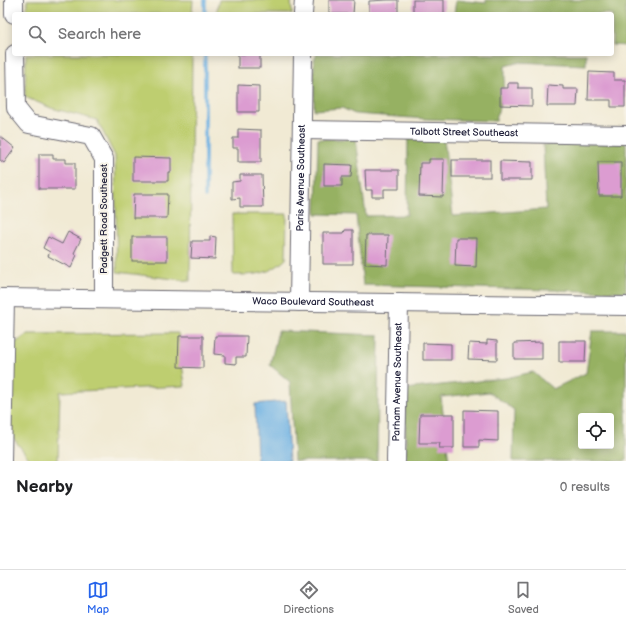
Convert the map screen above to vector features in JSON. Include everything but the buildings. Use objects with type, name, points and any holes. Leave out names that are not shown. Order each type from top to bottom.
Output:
[{"type":"street","points":[[14,0],[14,12]]},
{"type":"street","points":[[304,0],[304,12]]},
{"type":"street","name":"Padgett Road Southeast","points":[[15,56],[16,108],[29,124],[91,136],[104,159],[104,299]]},
{"type":"street","name":"Paris Avenue Southeast","points":[[299,302],[303,56]]},
{"type":"street","name":"Talbott Street Southeast","points":[[302,130],[626,135]]},
{"type":"street","points":[[2,298],[2,461]]},
{"type":"street","name":"Waco Boulevard Southeast","points":[[2,298],[626,306]]},
{"type":"street","name":"Parham Avenue Southeast","points":[[396,461],[399,303]]},
{"type":"green space","points":[[27,0],[193,0],[192,12],[27,12]]},
{"type":"green space","points":[[219,0],[291,0],[292,12],[216,12]]},
{"type":"green space","points":[[456,0],[486,3],[486,0],[626,0],[626,33],[624,34],[626,46],[614,45],[614,12],[454,12]]},
{"type":"green space","points":[[26,56],[192,56],[190,281],[117,272],[115,156],[97,120],[51,108],[25,97]]},
{"type":"green space","points":[[316,56],[586,56],[586,65],[520,62],[505,66],[505,79],[496,121],[427,119],[355,114],[342,108],[314,110],[314,61]]},
{"type":"green space","points":[[318,139],[356,139],[366,216],[407,215],[408,139],[444,139],[453,216],[546,209],[543,145],[626,143],[626,292],[363,285],[356,215],[316,214]]},
{"type":"green space","points":[[232,214],[287,214],[286,259],[268,271],[248,275],[233,275]]},
{"type":"green space","points":[[278,331],[379,335],[377,461],[294,461],[290,382],[270,365]]},
{"type":"green space","points":[[592,331],[626,331],[626,461],[513,461],[514,410],[489,392],[441,397],[449,461],[406,461],[405,389],[506,378],[533,372],[553,389],[586,373]]},
{"type":"green space","points":[[178,333],[185,386],[60,392],[58,461],[31,461],[10,434],[12,345],[28,334]]},
{"type":"water","points":[[286,401],[289,461],[257,461],[255,404]]},
{"type":"waterway","points":[[205,0],[205,12]]},
{"type":"waterway","points":[[205,56],[205,197]]}]
